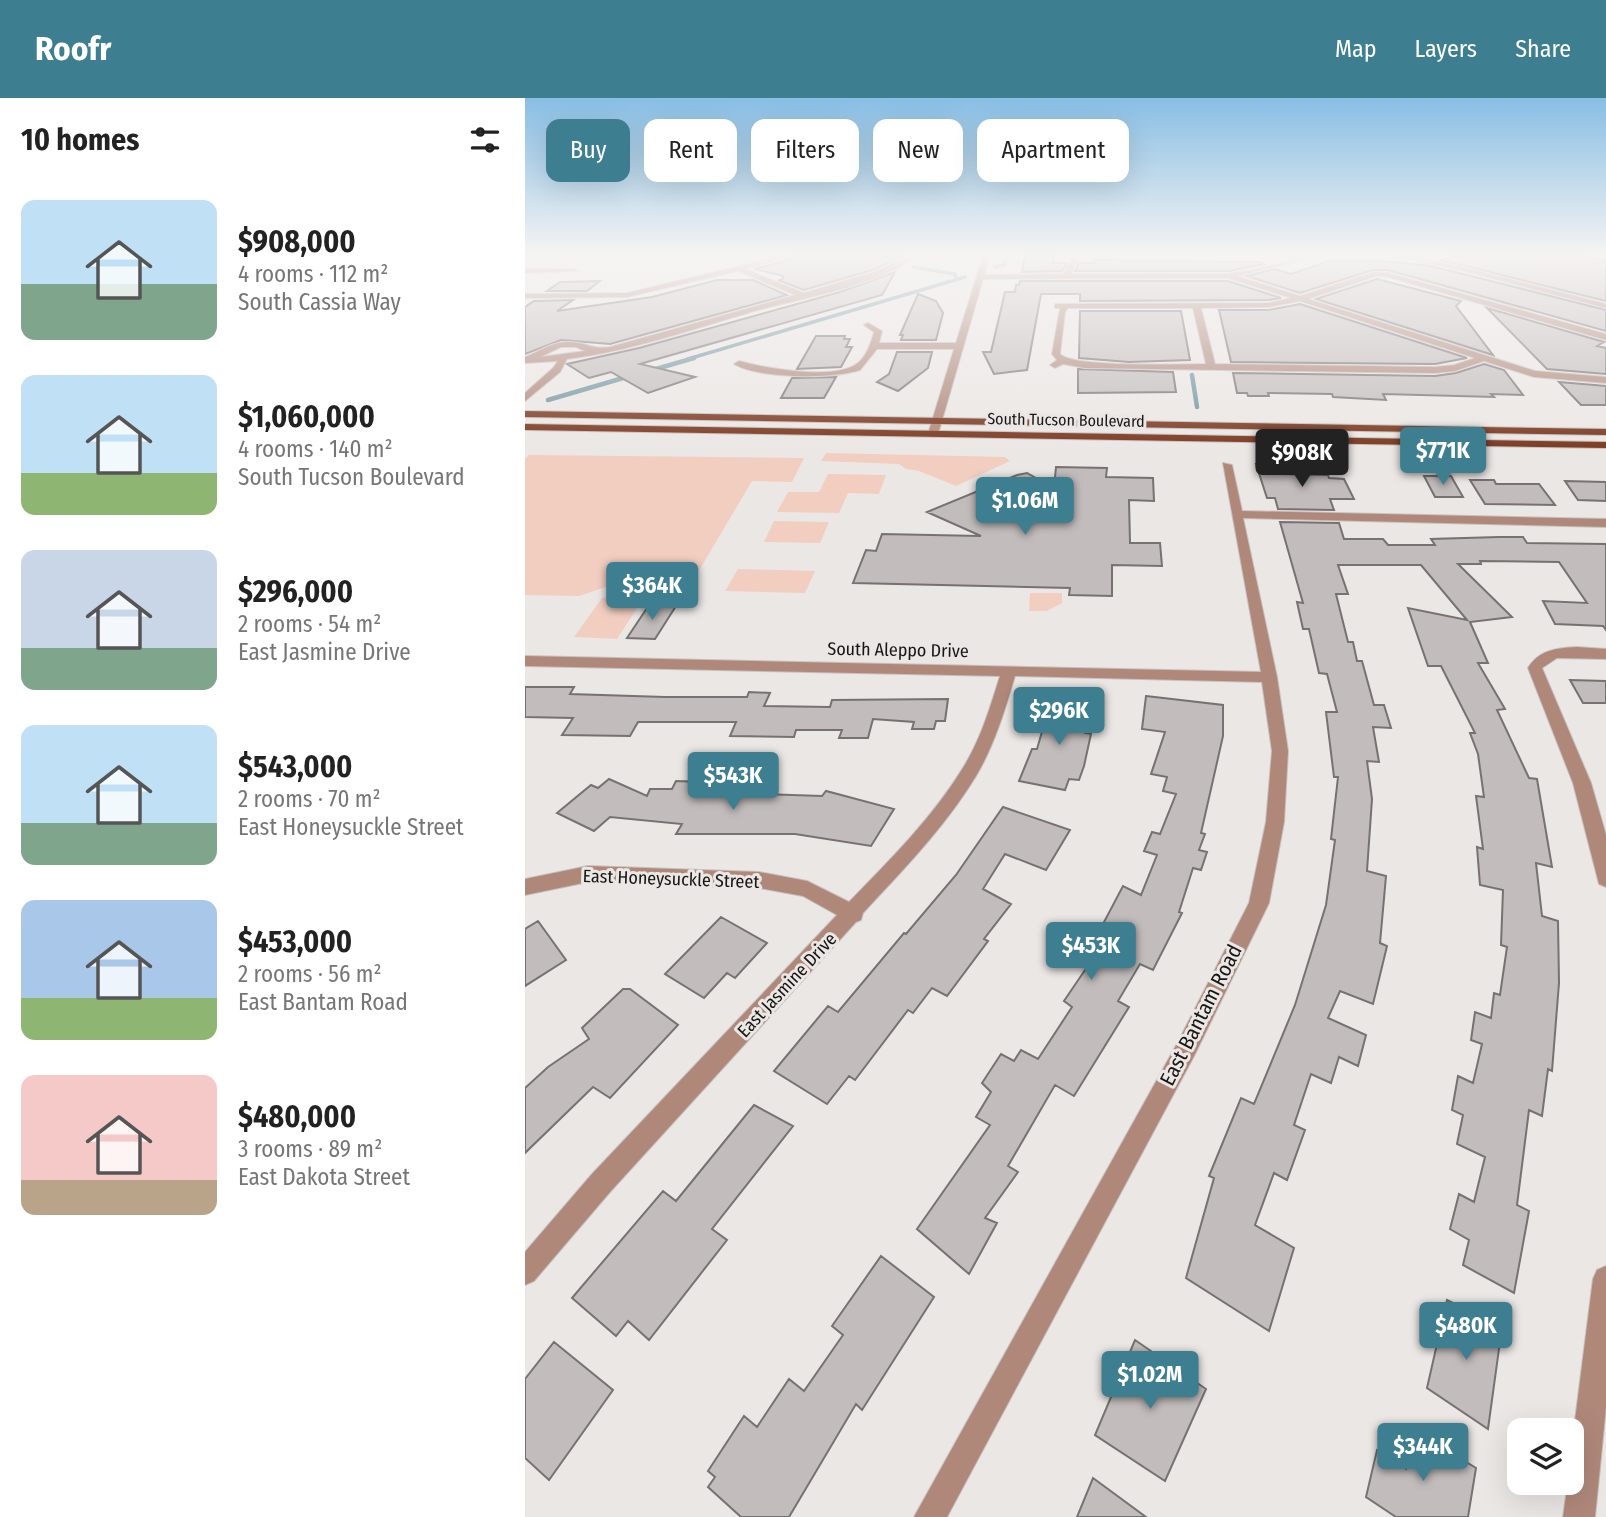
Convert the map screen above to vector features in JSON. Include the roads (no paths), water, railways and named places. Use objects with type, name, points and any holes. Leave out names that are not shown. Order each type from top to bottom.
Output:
[{"type":"main road","name":"South Tucson Boulevard","points":[[525,414],[1606,432]]},
{"type":"main road","name":"South Tucson Boulevard","points":[[525,427],[1606,445]]},
{"type":"street","points":[[527,360],[563,359],[702,322]]},
{"type":"street","points":[[933,434],[967,322]]},
{"type":"street","points":[[1060,322],[1056,354],[1058,363],[1435,370],[1455,368],[1483,358]]},
{"type":"street","points":[[1201,322],[1211,366]]},
{"type":"street","points":[[1371,322],[1534,374],[1606,380]]},
{"type":"street","points":[[1554,322],[1606,337]]},
{"type":"street","points":[[739,364],[761,371],[857,370],[864,363],[878,331],[868,325]]},
{"type":"street","points":[[527,360],[556,345],[573,344],[593,352]]},
{"type":"street","points":[[873,346],[960,346]]},
{"type":"street","points":[[525,398],[557,370],[563,359]]},
{"type":"street","name":"East Bantam Road","points":[[930,1517],[1186,1049],[1259,903],[1275,822],[1280,751],[1269,677],[1227,465]]},
{"type":"street","points":[[1237,514],[1606,523]]},
{"type":"street","points":[[1606,654],[1567,653],[1532,660],[1536,678],[1582,783],[1601,849],[1606,879]]},
{"type":"street","name":"South Aleppo Drive","points":[[525,661],[1269,677]]},
{"type":"street","name":"East Jasmine Drive","points":[[525,1272],[601,1183],[854,914],[920,839],[969,773],[994,720],[1009,671]]},
{"type":"street","name":"East Honeysuckle Street","points":[[525,887],[588,874],[759,880],[807,889],[854,914]]},
{"type":"street","points":[[1579,1517],[1606,1279]]},
{"type":"waterway","points":[[688,359],[812,322]]},
{"type":"waterway","points":[[649,371],[694,358]]},
{"type":"waterway","points":[[1192,375],[1197,407]]},
{"type":"waterway","points":[[548,400],[630,376]]}]
